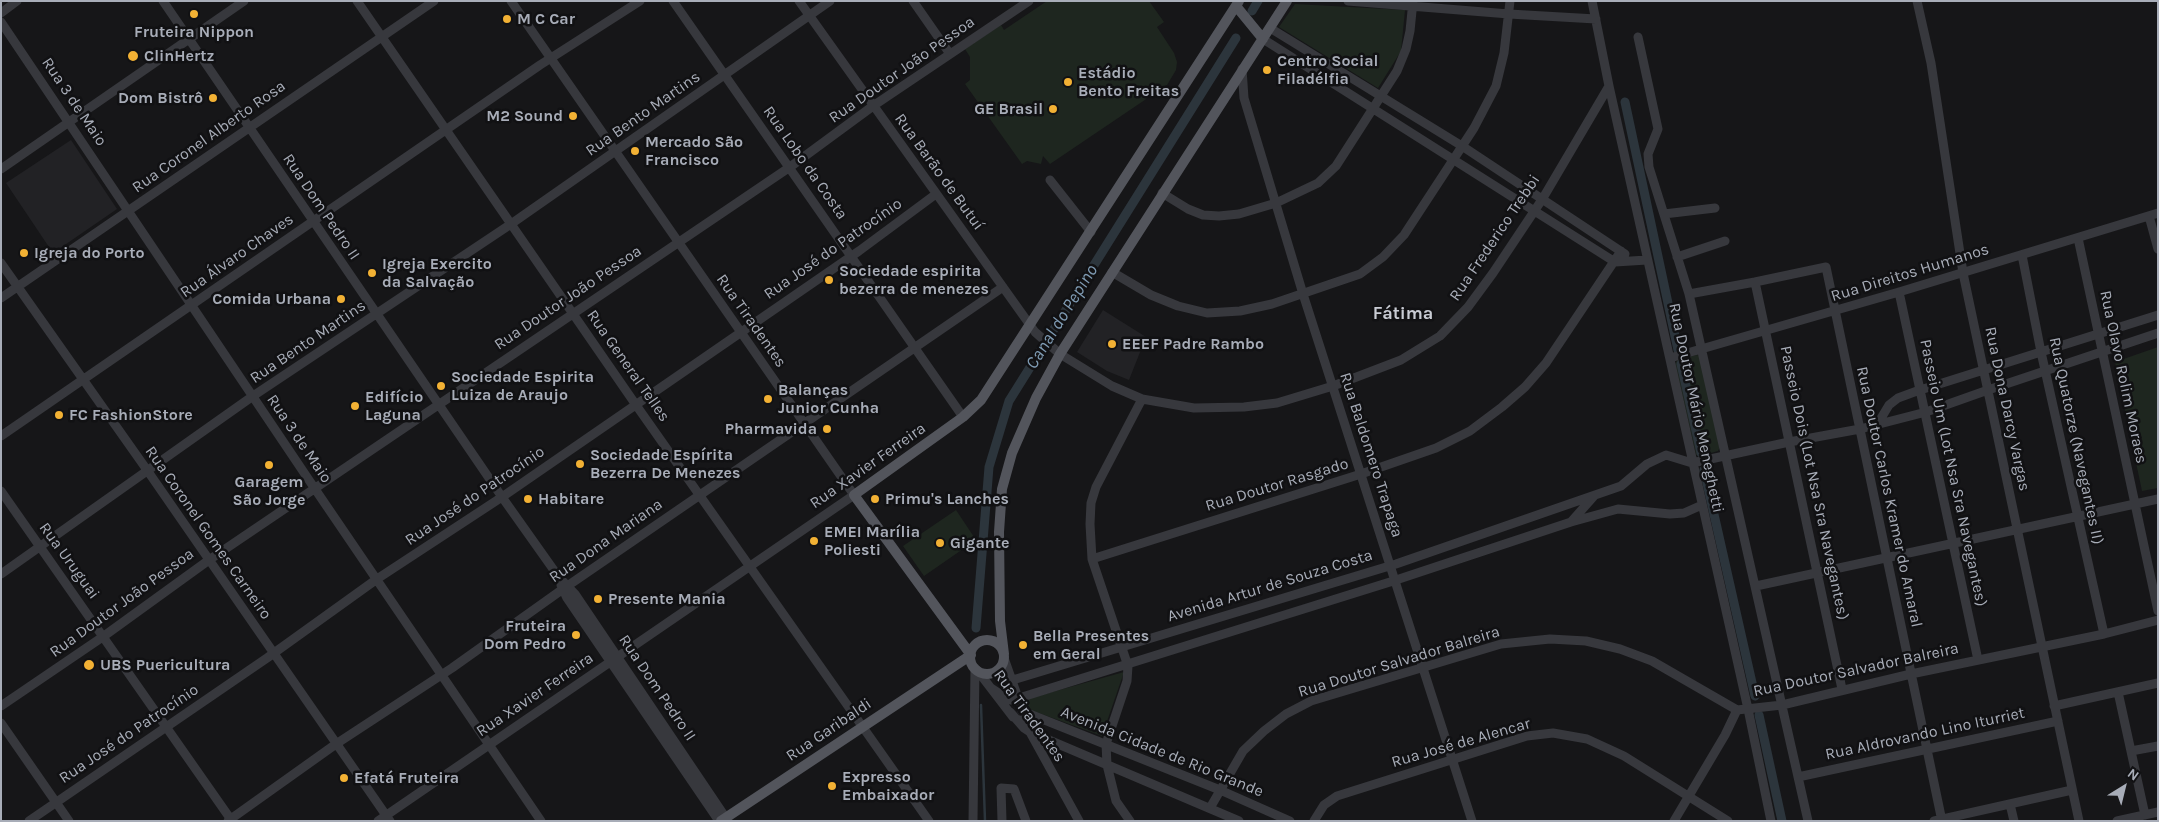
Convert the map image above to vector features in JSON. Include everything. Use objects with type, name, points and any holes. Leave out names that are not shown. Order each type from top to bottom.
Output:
[{"type":"main road","points":[[1004,656],[999,646],[987,640],[978,643],[973,664],[981,673],[992,673],[1000,668],[1004,656],[1000,621],[999,532],[1002,489],[1012,453],[1036,398],[1060,354],[1162,192],[1287,1]]},
{"type":"main road","points":[[1236,3],[1263,39]]},
{"type":"main road","name":"Rua Xavier Ferreira","points":[[854,495],[963,417],[981,400],[1033,329],[1091,232],[1236,3]]},
{"type":"main road","points":[[1253,26],[1270,28]]},
{"type":"main road","name":"Rua Tiradentes","points":[[854,495],[973,664]]},
{"type":"main road","name":"Rua Garibaldi","points":[[723,820],[862,725],[955,665],[973,664]]},
{"type":"street","points":[[1,13],[17,1]]},
{"type":"street","name":"Rua Dom Pedro II","points":[[163,1],[375,314],[558,576],[723,820]]},
{"type":"street","points":[[1,169],[244,1]]},
{"type":"street","name":"Rua General Telles","points":[[357,1],[572,313],[929,821]]},
{"type":"street","name":"Rua Coronel Alberto Rosa","points":[[1,298],[434,1]]},
{"type":"street","name":"Rua Tiradentes","points":[[511,1],[854,495]]},
{"type":"street","name":"Rua Álvaro Chaves","points":[[1,436],[550,58],[640,1]]},
{"type":"street","name":"Rua Lobo da Costa","points":[[673,1],[963,417]]},
{"type":"street","name":"Rua Barão de Butuí","points":[[800,1],[1033,329],[1050,347],[1060,354]]},
{"type":"street","name":"Rua Bento Martins","points":[[1,574],[253,396],[511,224],[830,1]]},
{"type":"street","points":[[913,1],[950,54]]},
{"type":"street","name":"Rua Doutor João Pessoa","points":[[1,706],[104,636],[209,560],[790,167],[873,106],[1029,1]]},
{"type":"street","points":[[1348,1],[1413,4],[1510,14],[1596,19]]},
{"type":"street","points":[[1112,272],[1150,295],[1178,306],[1207,313],[1240,310],[1272,304],[1360,274],[1383,257],[1404,235],[1474,128],[1496,86],[1504,53],[1510,1]]},
{"type":"street","name":"Rua Doutor Mário Meneghetti","points":[[1592,1],[1609,86],[1748,709],[1771,821]]},
{"type":"street","name":"Rua Dona Darcy Vargas","points":[[1917,1],[1934,82],[1963,273],[2079,821]]},
{"type":"street","points":[[1162,192],[1188,209],[1203,215],[1219,216],[1239,214],[1276,203],[1318,184],[1328,175],[1398,71],[1406,49],[1413,4]]},
{"type":"street","name":"Rua 3 de Maio","points":[[1,22],[541,821]]},
{"type":"street","points":[[1270,28],[1462,146],[1543,198],[1633,260]]},
{"type":"street","name":"Rua Doutor Mário Meneghetti","points":[[1638,37],[1658,129],[1648,154],[1649,166],[1689,294],[1808,821]]},
{"type":"street","points":[[1263,39],[1615,262],[1647,260]]},
{"type":"street","name":"Rua Baldomero Trapaga","points":[[1242,68],[1244,98],[1303,294],[1396,581],[1421,667],[1472,821]]},
{"type":"street","name":"Rua Frederico Trebbi","points":[[1060,354],[1112,386],[1142,399],[1194,408],[1244,407],[1278,402],[1333,386],[1401,360],[1440,336],[1468,307],[1543,198],[1609,86]]},
{"type":"street","points":[[1224,96],[1230,92],[1237,92],[1244,98]]},
{"type":"street","points":[[1050,180],[1091,232]]},
{"type":"street","name":"Rua José do Patrocínio","points":[[29,821],[274,653],[377,579],[502,497],[851,256],[936,194]]},
{"type":"street","points":[[1664,214],[1715,208]]},
{"type":"street","points":[[2154,214],[2158,249]]},
{"type":"street","name":"Rua Direitos Humanos","points":[[1670,358],[1963,273],[2154,214]]},
{"type":"street","name":"Rua Olavo Rolim Moraes","points":[[2078,238],[2158,611]]},
{"type":"street","points":[[1677,257],[1725,241]]},
{"type":"street","name":"Rua Doutor Rasgado","points":[[1092,559],[1361,474],[1436,448],[1470,431],[1525,387],[1546,363],[1621,251]]},
{"type":"street","name":"Rua Quatorze (Navegantes II)","points":[[2022,255],[2041,352],[2104,634]]},
{"type":"street","name":"Rua Coronel Gomes Carneiro","points":[[1,263],[388,818]]},
{"type":"street","name":"Rua Doutor Carlos Kramer do Amaral","points":[[1755,282],[1826,267],[1927,749],[1939,820]]},
{"type":"street","points":[[1689,294],[1755,282]]},
{"type":"street","name":"Passeio Dois (Lot Nsa Sra Navegantes)","points":[[1755,282],[1842,689]]},
{"type":"street","name":"Rua Dona Mariana","points":[[230,820],[336,744],[442,674],[700,494],[1004,287]]},
{"type":"street","name":"Passeio Um (Lot Nsa Sra Navegantes)","points":[[1899,292],[1978,660]]},
{"type":"street","points":[[1877,425],[1888,405],[1898,398],[2158,315]]},
{"type":"street","points":[[1692,463],[1726,454],[1860,430],[1926,412],[2155,334],[2146,319]]},
{"type":"street","points":[[1130,821],[1116,801],[1107,765],[1106,744],[1127,681],[1128,666],[1092,559],[1090,524],[1091,503],[1106,465],[1142,399]]},
{"type":"street","name":"Avenida Artur de Souza Costa","points":[[1010,679],[1016,679],[1390,566],[1621,486],[1647,464],[1666,455],[1692,463]]},
{"type":"street","name":"Rua Uruguai","points":[[1,491],[104,636],[230,820]]},
{"type":"street","name":"Rua Xavier Ferreira","points":[[378,821],[388,818],[489,745],[854,495]]},
{"type":"street","points":[[1571,522],[1594,495]]},
{"type":"street","points":[[1756,586],[2158,498]]},
{"type":"street","name":"Avenida Artur de Souza Costa","points":[[1019,698],[1128,666],[1396,581],[1571,522],[1618,509],[1670,514],[1702,506]]},
{"type":"street","points":[[1257,606],[1263,623]]},
{"type":"street","name":"Rua Doutor Salvador Balreira","points":[[1210,808],[1243,751],[1286,714],[1311,701],[1501,644],[1550,638],[1586,642],[1620,649],[1652,661],[1738,710],[1782,705],[1842,689],[2104,634],[2158,620]]},
{"type":"street","name":"Rua Tiradentes","points":[[1004,656],[1010,679],[1019,698],[1030,732],[1077,820]]},
{"type":"street","points":[[973,664],[973,821]]},
{"type":"street","name":"Rua Tiradentes","points":[[973,664],[1010,712],[1056,779]]},
{"type":"street","points":[[2054,706],[2158,683]]},
{"type":"street","points":[[991,688],[1006,698],[1012,700],[1019,698]]},
{"type":"street","points":[[2118,692],[2145,815]]},
{"type":"street","points":[[1674,821],[1738,710]]},
{"type":"street","name":"Avenida Cidade de Rio Grande","points":[[1022,711],[1220,790],[1290,821]]},
{"type":"street","name":"Avenida Cidade de Rio Grande","points":[[1010,712],[1030,732],[1239,821]]},
{"type":"street","name":"Rua Aldrovando Lino Iturriet","points":[[1798,777],[2058,721]]},
{"type":"street","points":[[1,723],[69,821]]},
{"type":"street","name":"Rua José de Alencar","points":[[1314,821],[1324,805],[1337,796],[1527,736],[1553,734],[1587,739],[1624,756],[1728,821]]},
{"type":"street","points":[[1044,758],[1045,750],[1059,745]]},
{"type":"street","points":[[2131,751],[2158,746]]},
{"type":"street","points":[[1002,821],[1001,788],[1014,789],[1026,821]]},
{"type":"street","points":[[1939,820],[2072,790]]},
{"type":"street","points":[[2010,804],[2014,821]]},
{"type":"street","points":[[2117,821],[2158,812]]},
{"type":"shaded area","name":"Estádio Bento Freitas","points":[[1047,1],[1149,1],[1164,22],[1157,27],[1174,53],[1177,62],[1176,70],[1167,85],[1050,164],[1043,156],[1041,164],[1027,161],[1022,164],[965,84],[970,80],[970,57],[965,49],[1001,25],[1004,30]]},
{"type":"shaded area","points":[[1295,4],[1405,10],[1401,51],[1378,88],[1279,27]]},
{"type":"shaded area","points":[[71,140],[117,209],[53,253],[6,183]]},
{"type":"shaded area","name":"EEEF Padre Rambo","points":[[1103,310],[1146,337],[1129,380],[1107,371],[1077,352]]},
{"type":"shaded area","points":[[2158,347],[2158,488],[2142,491],[2115,362]]},
{"type":"shaded area","points":[[1700,356],[1720,447],[1718,451],[1700,456],[1696,455],[1675,364],[1677,360]]},
{"type":"shaded area","name":"Gigante","points":[[956,510],[976,540],[924,576],[903,546]]},
{"type":"shaded area","points":[[1124,672],[1102,736],[1028,709],[1027,699]]},
{"type":"waterway","name":"Canal do Pepino","points":[[1252,11],[1258,1]]},
{"type":"waterway","name":"Canal do Pepino","points":[[976,628],[989,467],[1009,401],[1236,38]]},
{"type":"waterway","points":[[1625,102],[1678,350]]},
{"type":"waterway","points":[[1681,364],[1701,453]]},
{"type":"waterway","points":[[1704,470],[1755,696]]},
{"type":"waterway","name":"Canal do Pepino","points":[[981,705],[985,821]]},
{"type":"waterway","points":[[1759,715],[1782,821]]},
{"type":"place","name":"Fruteira Nippon","points":[[194,14]]},
{"type":"place","name":"M C Car","points":[[507,19]]},
{"type":"place","name":"ClinHertz","points":[[133,56]]},
{"type":"place","name":"Centro Social Filadélfia","points":[[1267,70]]},
{"type":"place","name":"Estádio Bento Freitas","points":[[1068,82]]},
{"type":"place","name":"Dom Bistrô","points":[[213,98]]},
{"type":"place","name":"GE Brasil","points":[[1053,109]]},
{"type":"place","name":"M2 Sound","points":[[573,116]]},
{"type":"place","name":"Mercado São Francisco","points":[[635,151]]},
{"type":"place","name":"Igreja do Porto","points":[[24,253]]},
{"type":"place","name":"Igreja Exercito da Salvação","points":[[372,273]]},
{"type":"place","name":"Sociedade espirita bezerra de menezes","points":[[829,280]]},
{"type":"place","name":"Comida Urbana","points":[[341,299]]},
{"type":"place","name":"EEEF Padre Rambo","points":[[1112,344]]},
{"type":"place","name":"Sociedade Espirita Luiza de Araujo","points":[[441,386]]},
{"type":"place","name":"Balanças Junior Cunha","points":[[768,399]]},
{"type":"place","name":"Edifício Laguna","points":[[355,406]]},
{"type":"place","name":"FC FashionStore","points":[[59,415]]},
{"type":"place","name":"Pharmavida","points":[[827,429]]},
{"type":"place","name":"Sociedade Espírita Bezerra De Menezes","points":[[580,464]]},
{"type":"place","name":"Garagem São Jorge","points":[[269,465]]},
{"type":"place","name":"Habitare","points":[[528,499]]},
{"type":"place","name":"Primu's Lanches","points":[[875,499]]},
{"type":"place","name":"EMEI Marília Poliesti","points":[[814,541]]},
{"type":"place","name":"Gigante","points":[[940,543]]},
{"type":"place","name":"Presente Mania","points":[[598,599]]},
{"type":"place","name":"Fruteira Dom Pedro","points":[[576,635]]},
{"type":"place","name":"Bella Presentes em Geral","points":[[1023,645]]},
{"type":"place","name":"UBS Puericultura","points":[[89,665]]},
{"type":"place","name":"Efatá Fruteira","points":[[344,778]]},
{"type":"place","name":"Expresso Embaixador","points":[[832,786]]},
{"type":"district","name":"Fátima","points":[[1403,314]]}]
